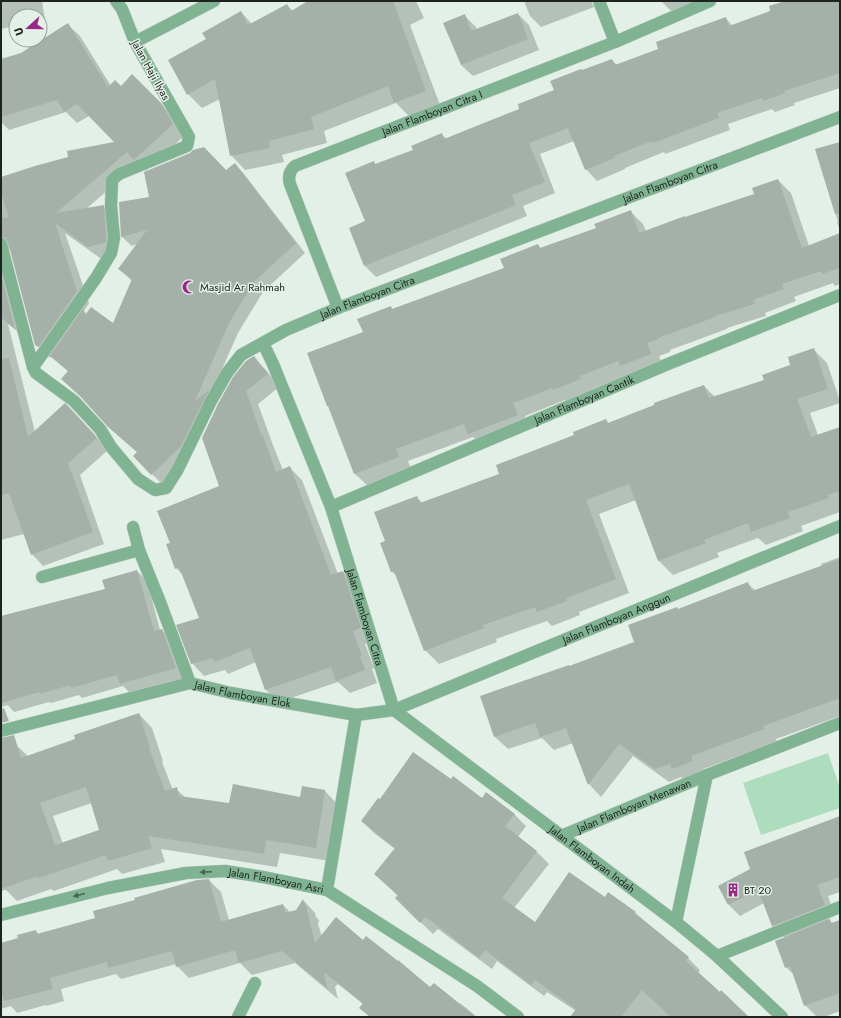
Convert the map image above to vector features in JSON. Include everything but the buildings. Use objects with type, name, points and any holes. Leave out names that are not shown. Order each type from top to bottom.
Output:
[{"type":"street","name":"Jalan Haji Ilyas","points":[[33,367],[96,278],[111,253],[114,238],[111,206],[112,180],[119,174],[187,146],[189,137],[135,42],[122,9],[116,1]]},
{"type":"street","points":[[135,42],[214,1]]},
{"type":"street","points":[[599,1],[615,42]]},
{"type":"street","name":"Jalan Flamboyan Citra I","points":[[338,308],[290,184],[289,174],[291,169],[615,42],[710,1]]},
{"type":"street","name":"Jalan Flamboyan Citra","points":[[394,710],[331,507],[263,343],[286,330],[338,308],[840,117]]},
{"type":"street","points":[[1,244],[33,367],[36,373],[71,398],[100,429],[111,447],[138,479],[155,490],[166,488],[178,469],[211,401],[230,369],[241,355],[263,343]]},
{"type":"street","name":"Jalan Flamboyan Cantik","points":[[331,507],[668,364],[840,295]]},
{"type":"street","name":"Jalan Flamboyan Anggun","points":[[394,710],[840,526]]},
{"type":"street","points":[[133,527],[139,550],[163,609],[190,683]]},
{"type":"street","points":[[42,577],[139,550]]},
{"type":"street","name":"Jalan Flamboyan Elok","points":[[1,731],[190,683],[231,693],[356,715],[394,710]]},
{"type":"street","name":"Jalan Flamboyan Indah","points":[[394,710],[676,922],[717,956],[782,1017]]},
{"type":"street","points":[[327,890],[356,715]]},
{"type":"street","name":"Jalan Flamboyan Menawan","points":[[561,836],[707,775],[840,723]]},
{"type":"street","name":"Jalan Flamboyan Menawan","points":[[676,922],[707,775]]},
{"type":"street","name":"Jalan Flamboyan Asri","points":[[1,915],[108,888],[186,872],[224,871],[264,877],[327,890],[477,986],[518,1017]]},
{"type":"street","points":[[717,956],[840,907]]},
{"type":"street","points":[[238,1017],[255,983]]},
{"type":"green space","points":[[828,753],[840,788],[840,808],[761,835],[743,783]]},
{"type":"place","name":"Masjid Ar Rahmah","points":[[189,287]]},
{"type":"place","name":"BT 20","points":[[733,890]]}]
